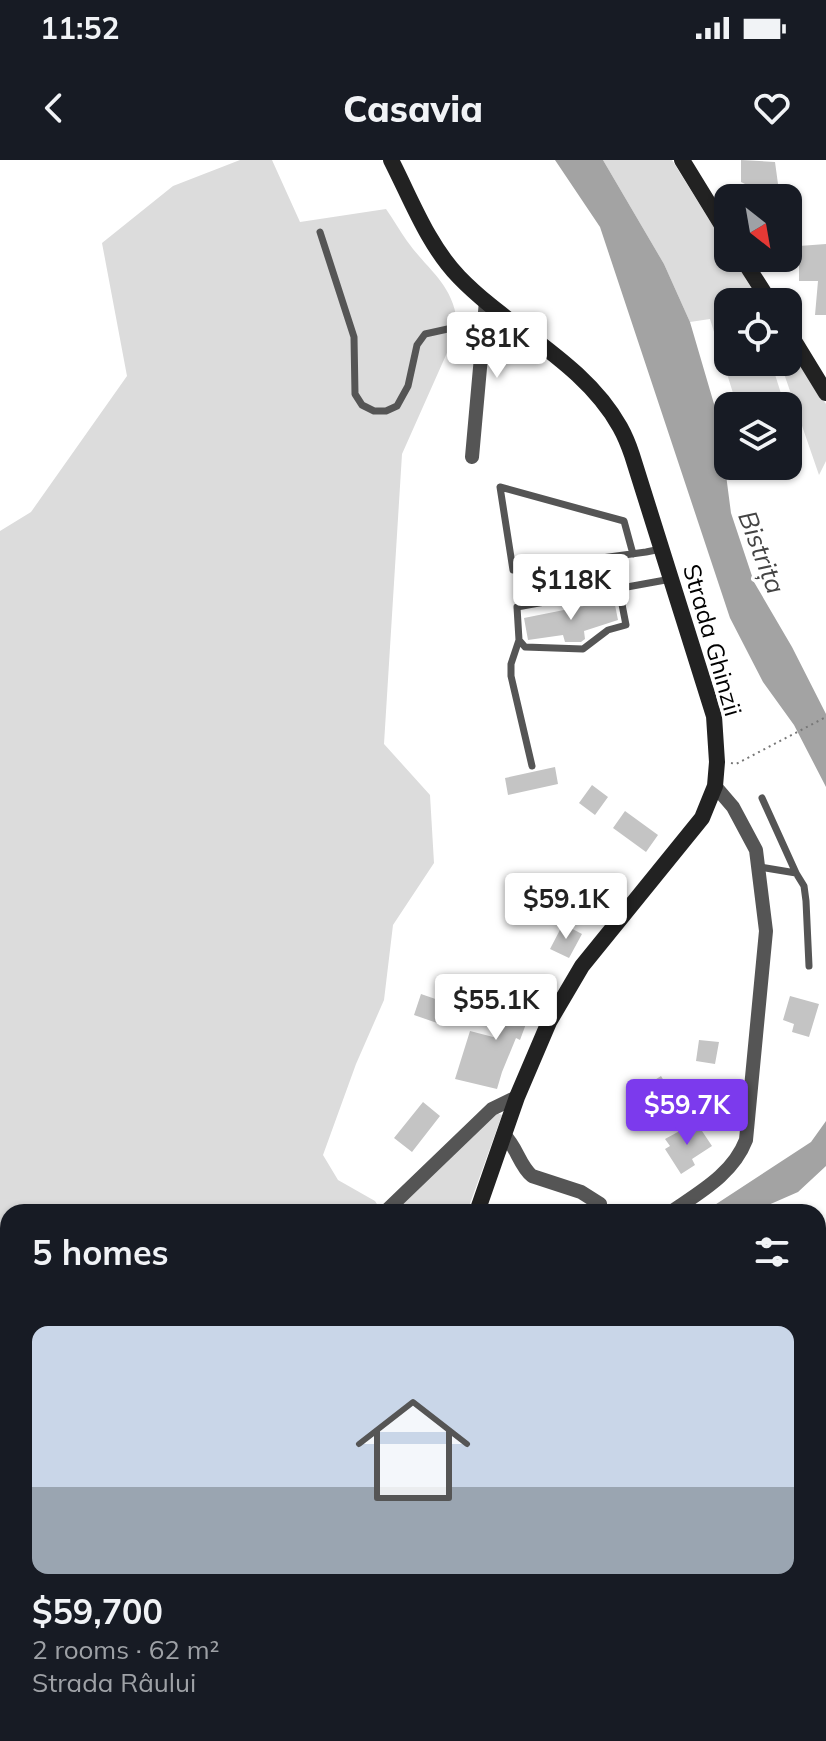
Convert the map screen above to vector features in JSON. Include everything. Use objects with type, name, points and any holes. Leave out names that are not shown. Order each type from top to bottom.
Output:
[{"type":"street","name":"Strada Ghinzii","points":[[391,160],[432,241],[457,276],[577,374],[613,416],[632,455],[714,716],[715,786],[702,818],[582,966],[549,1022],[517,1097],[480,1204]]},
{"type":"street","points":[[682,160],[714,212]]},
{"type":"street","points":[[472,457],[486,301]]},
{"type":"street","points":[[802,354],[826,393]]},
{"type":"street","points":[[682,1204],[718,1179],[740,1155],[746,1140],[766,931],[756,850],[733,807],[715,786]]},
{"type":"street","points":[[393,1204],[492,1109],[517,1097]]},
{"type":"street","points":[[504,1135],[513,1144],[525,1171],[591,1197],[600,1204]]},
{"type":"lane","points":[[320,232],[354,337],[355,394],[362,405],[374,411],[386,411],[397,406],[408,386],[417,345],[425,334],[484,321]]},
{"type":"lane","points":[[633,554],[624,521],[500,487],[513,570],[633,554],[661,549]]},
{"type":"lane","points":[[532,766],[511,676],[511,664],[519,640],[517,607],[671,579]]},
{"type":"lane","points":[[519,640],[525,647],[583,649],[608,630],[626,625],[619,589]]},
{"type":"lane","points":[[762,798],[804,886],[809,966]]},
{"type":"lane","points":[[760,867],[796,873]]},
{"type":"path","points":[[736,764],[826,717]]},
{"type":"shaded area","points":[[240,160],[272,160],[300,222],[386,209],[407,241],[440,280],[456,313],[458,328],[402,454],[384,744],[430,795],[434,863],[393,925],[384,1000],[356,1064],[323,1155],[338,1180],[377,1204],[0,1204],[0,531],[31,512],[127,376],[102,243],[173,186]]},
{"type":"shaded area","points":[[555,160],[603,160],[664,264],[690,322],[714,404],[714,480],[727,480],[731,513],[754,582],[826,714],[826,787],[794,725],[763,682],[730,618],[600,227]]},
{"type":"shaded area","points":[[603,160],[672,160],[714,228],[714,272],[742,272],[751,288],[714,288],[714,332],[710,319],[690,322],[664,264]]},
{"type":"shaded area","points":[[802,367],[826,404],[826,461],[819,475],[802,426],[802,392],[790,392],[785,376],[802,376]]},
{"type":"shaded area","points":[[728,376],[775,376],[781,392],[733,392]]},
{"type":"shaded area","points":[[495,1112],[502,1115],[470,1204],[402,1204]]},
{"type":"shaded area","points":[[826,1121],[826,1166],[798,1192],[770,1204],[716,1204],[811,1142]]},
{"type":"building","points":[[741,160],[775,162],[778,184],[741,182]]},
{"type":"building","points":[[826,244],[826,315],[815,315],[818,281],[799,281],[802,246]]},
{"type":"building","points":[[614,600],[618,620],[584,631],[585,639],[581,642],[565,642],[563,635],[528,640],[524,618]]},
{"type":"building","points":[[555,767],[558,784],[508,795],[505,778]]},
{"type":"building","points":[[592,785],[608,797],[595,815],[579,803]]},
{"type":"building","points":[[625,811],[658,835],[646,852],[613,828]]},
{"type":"building","points":[[563,924],[582,934],[569,958],[550,949]]},
{"type":"building","points":[[504,985],[536,997],[520,1040],[516,1038],[497,1089],[455,1079],[470,1031],[497,1038],[508,1007],[497,1003]]},
{"type":"building","points":[[421,994],[447,1003],[440,1024],[414,1015]]},
{"type":"building","points":[[790,996],[819,1004],[809,1037],[792,1032],[794,1024],[783,1020]]},
{"type":"building","points":[[699,1040],[719,1042],[715,1064],[696,1061]]},
{"type":"building","points":[[661,1076],[676,1101],[657,1113],[654,1108],[644,1115],[635,1100],[645,1094],[642,1088]]},
{"type":"building","points":[[708,1088],[728,1091],[725,1112],[705,1109]]},
{"type":"building","points":[[423,1102],[440,1116],[412,1152],[394,1138]]},
{"type":"building","points":[[696,1122],[712,1146],[692,1159],[695,1165],[681,1174],[665,1149],[670,1146],[665,1139]]},
{"type":"water label","name":"Bistrița","points":[[762,552]]}]
